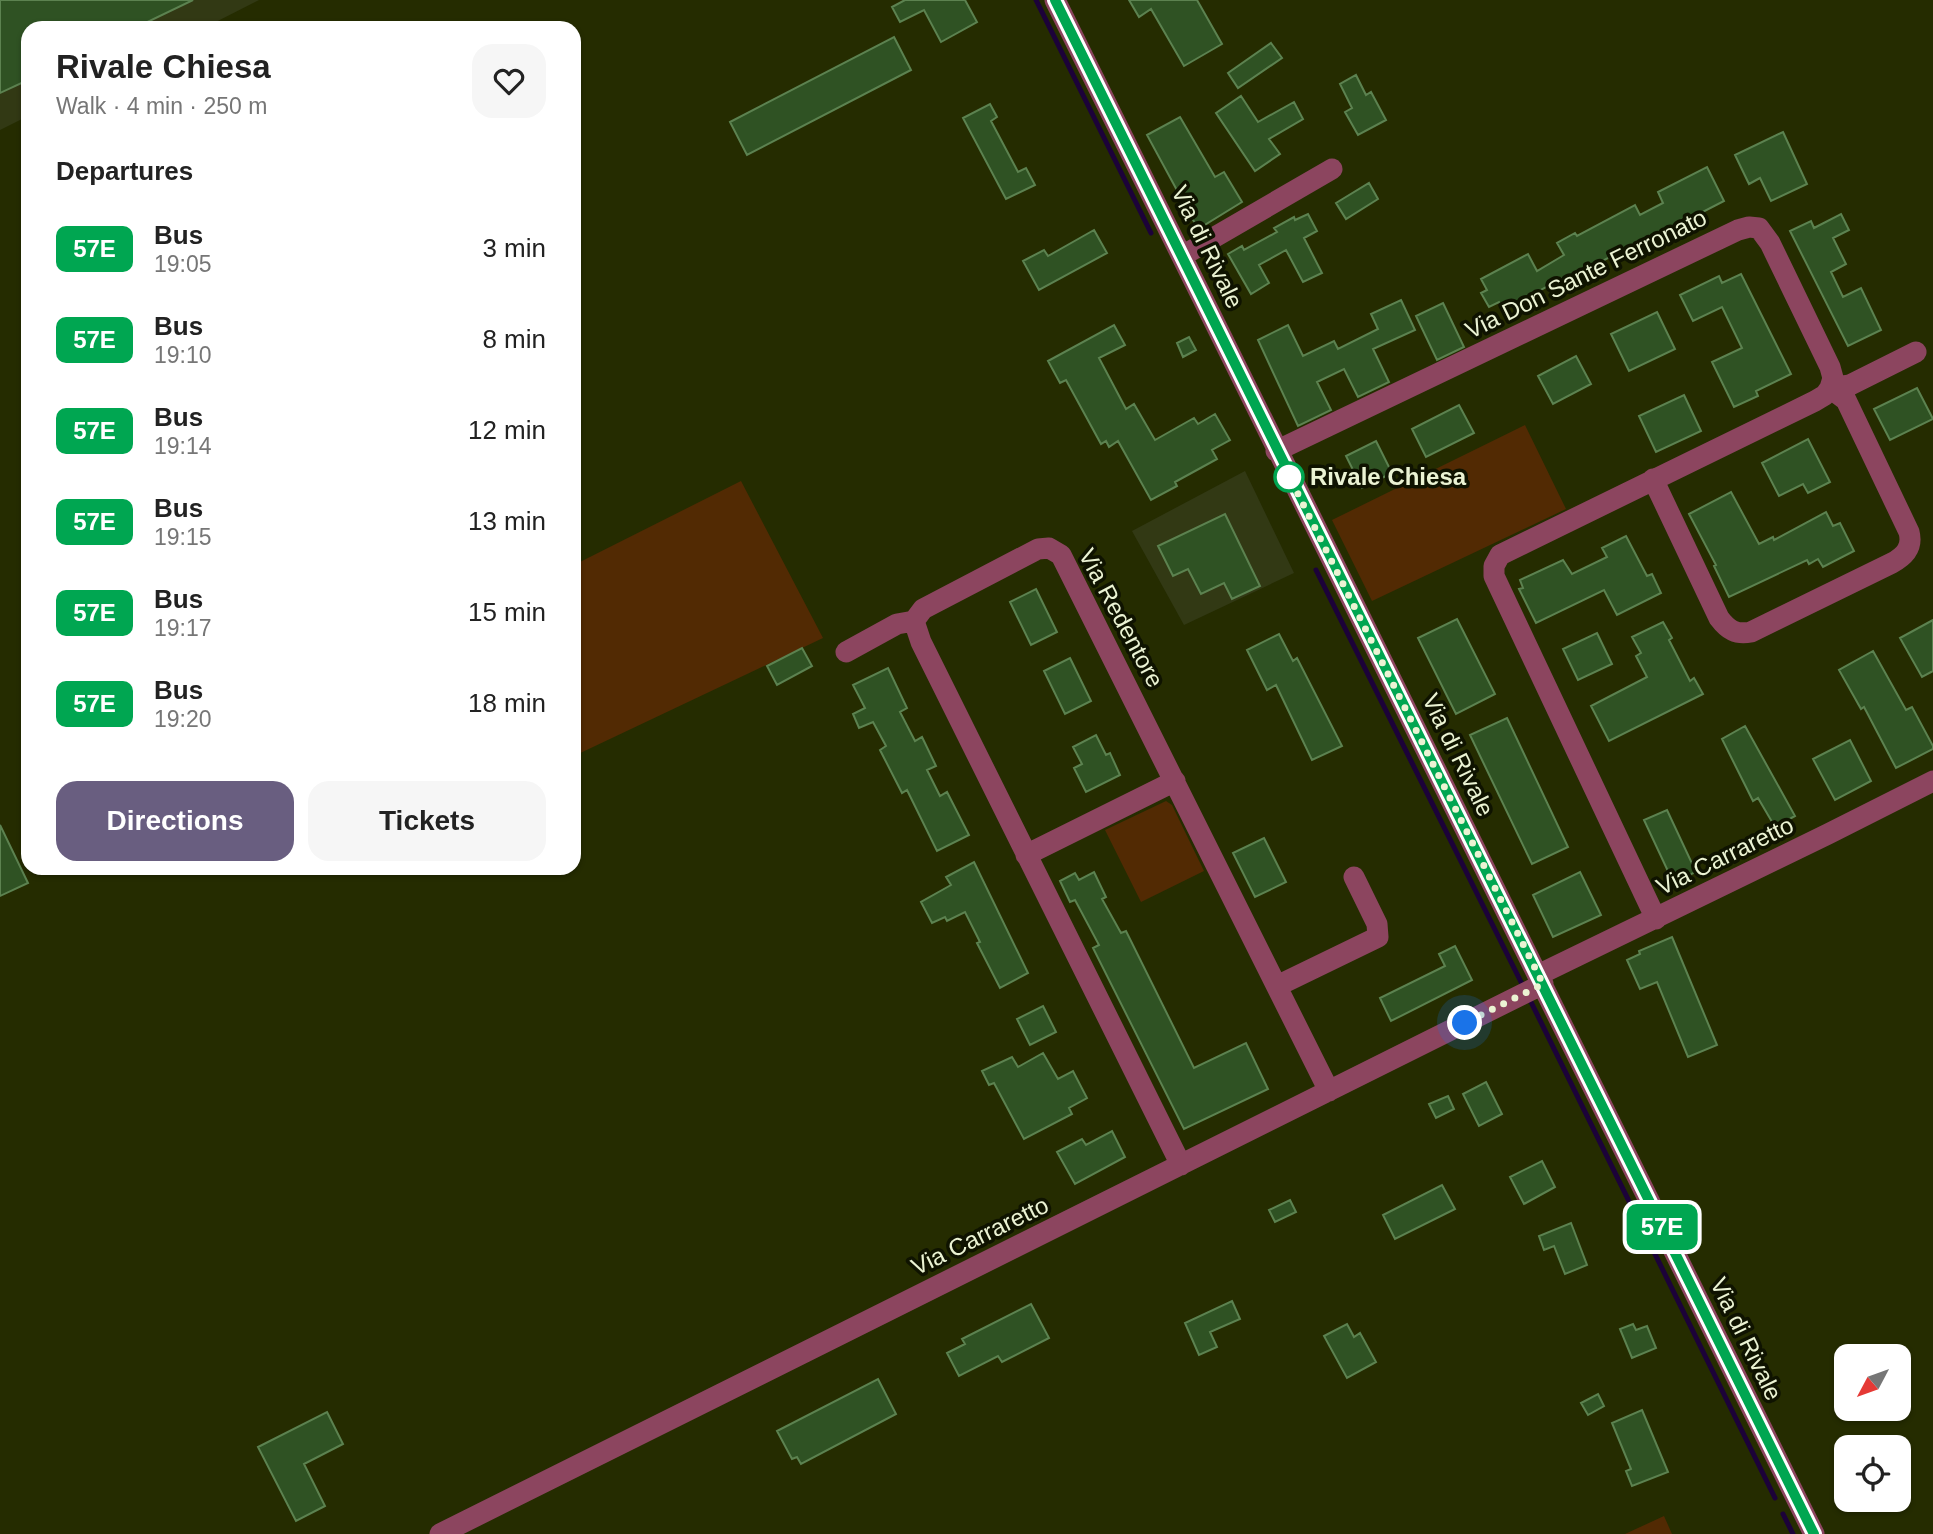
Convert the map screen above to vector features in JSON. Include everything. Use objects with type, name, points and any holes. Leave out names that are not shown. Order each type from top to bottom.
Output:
[{"type":"street","name":"Via di Rivale","points":[[1055,0],[1276,451],[1369,618],[1541,979],[1814,1534]]},
{"type":"street","points":[[1182,256],[1332,169]]},
{"type":"street","name":"Via Don Sante Ferronato","points":[[1276,451],[1749,227],[1759,228],[1770,243],[1830,367],[1833,378],[1830,388]]},
{"type":"street","points":[[1656,919],[1494,576],[1494,566],[1500,555],[1815,401],[1830,388],[1850,385],[1916,352]]},
{"type":"street","points":[[1653,479],[1719,618],[1734,632],[1751,632],[1892,563],[1908,550],[1911,540],[1909,532],[1846,400],[1830,388]]},
{"type":"street","name":"Via Redentore","points":[[846,652],[897,624],[914,621],[923,609],[1031,552],[1044,547],[1055,550],[1067,564],[1329,1091]]},
{"type":"street","points":[[914,621],[917,633],[1181,1165]]},
{"type":"street","points":[[1026,855],[1175,780]]},
{"type":"street","name":"Via Carraretto","points":[[440,1534],[1329,1091],[1656,919],[1933,781]]},
{"type":"street","points":[[1277,986],[1378,937],[1377,924],[1354,877]]},
{"type":"shaded area","points":[[0,0],[259,0],[218,21],[21,21],[21,120],[0,130]]},
{"type":"shaded area","points":[[1525,425],[1566,509],[1372,601],[1332,520]]},
{"type":"shaded area","points":[[1245,471],[1294,573],[1184,625],[1132,531]]},
{"type":"shaded area","points":[[741,481],[823,638],[581,753],[581,561]]},
{"type":"shaded area","points":[[1166,801],[1172,805],[1204,871],[1141,902],[1105,830]]},
{"type":"shaded area","points":[[1664,1516],[1672,1534],[1625,1534]]},
{"type":"building","points":[[0,0],[193,0],[150,21],[21,21],[21,83],[0,93]]},
{"type":"building","points":[[905,0],[965,0],[977,22],[941,42],[924,10],[900,22],[892,7]]},
{"type":"building","points":[[1129,0],[1197,0],[1222,44],[1184,66],[1151,9],[1139,17]]},
{"type":"building","points":[[894,37],[911,70],[747,155],[730,122]]},
{"type":"building","points":[[1271,43],[1282,58],[1238,88],[1228,73]]},
{"type":"building","points":[[1356,75],[1366,95],[1371,92],[1386,120],[1358,135],[1345,112],[1352,108],[1340,84]]},
{"type":"building","points":[[1241,96],[1258,122],[1294,102],[1303,119],[1269,139],[1280,154],[1255,171],[1216,113]]},
{"type":"building","points":[[990,104],[997,117],[991,121],[1018,172],[1026,168],[1035,185],[1006,199],[963,118]]},
{"type":"building","points":[[1180,117],[1215,177],[1224,172],[1242,202],[1198,229],[1147,135]]},
{"type":"building","points":[[1783,132],[1807,184],[1771,201],[1760,178],[1749,184],[1735,155]]},
{"type":"building","points":[[1707,167],[1724,201],[1625,255],[1623,250],[1503,310],[1499,302],[1489,307],[1481,293],[1487,290],[1481,279],[1528,254],[1537,271],[1564,255],[1557,243],[1575,233],[1577,236],[1635,205],[1640,215],[1663,203],[1658,192]]},
{"type":"building","points":[[1369,183],[1378,199],[1346,219],[1336,203]]},
{"type":"building","points":[[1308,214],[1317,231],[1304,238],[1322,273],[1303,282],[1286,250],[1259,265],[1269,283],[1251,294],[1228,254],[1242,246],[1244,250],[1277,232],[1274,228],[1294,217],[1295,220]]},
{"type":"building","points":[[1841,214],[1849,230],[1833,238],[1846,264],[1831,272],[1843,297],[1861,288],[1881,330],[1848,346],[1790,231],[1811,221],[1814,228]]},
{"type":"building","points":[[1094,230],[1107,253],[1039,290],[1023,261],[1044,250],[1048,256]]},
{"type":"building","points":[[1741,274],[1791,374],[1756,391],[1758,396],[1734,407],[1712,362],[1742,348],[1722,307],[1693,321],[1680,295],[1719,276],[1722,283]]},
{"type":"building","points":[[1401,300],[1415,330],[1373,349],[1389,382],[1358,397],[1344,369],[1317,382],[1331,410],[1298,426],[1258,340],[1288,325],[1303,356],[1334,341],[1338,349],[1378,329],[1371,314]]},
{"type":"building","points":[[1443,303],[1464,347],[1437,360],[1416,316]]},
{"type":"building","points":[[1657,312],[1675,349],[1629,371],[1611,334]]},
{"type":"building","points":[[1114,325],[1125,345],[1099,358],[1126,409],[1134,404],[1155,440],[1194,418],[1198,424],[1215,414],[1230,440],[1212,450],[1217,459],[1175,482],[1177,486],[1151,500],[1118,441],[1109,447],[1106,441],[1101,444],[1066,380],[1060,383],[1048,361]]},
{"type":"building","points":[[1189,337],[1196,350],[1183,357],[1177,343]]},
{"type":"building","points":[[1576,356],[1591,384],[1553,404],[1538,376]]},
{"type":"building","points":[[1917,388],[1933,419],[1890,440],[1874,409]]},
{"type":"building","points":[[1684,395],[1701,431],[1656,452],[1639,416]]},
{"type":"building","points":[[1459,405],[1474,433],[1426,457],[1412,429]]},
{"type":"building","points":[[1808,439],[1830,482],[1808,493],[1803,484],[1779,496],[1762,463]]},
{"type":"building","points":[[1376,441],[1392,473],[1362,488],[1346,456]]},
{"type":"building","points":[[1731,492],[1759,544],[1773,537],[1774,540],[1826,512],[1833,526],[1840,523],[1854,551],[1823,567],[1818,559],[1809,564],[1807,560],[1729,597],[1714,566],[1716,565],[1689,514]]},
{"type":"building","points":[[1225,514],[1260,586],[1232,599],[1224,583],[1201,594],[1188,569],[1173,576],[1158,546]]},
{"type":"building","points":[[1626,536],[1647,576],[1652,574],[1661,593],[1617,615],[1604,590],[1536,623],[1519,589],[1523,588],[1520,580],[1563,560],[1572,574],[1607,557],[1602,548]]},
{"type":"building","points":[[1036,589],[1057,632],[1031,645],[1010,602]]},
{"type":"building","points":[[1457,619],[1495,694],[1456,714],[1418,638]]},
{"type":"building","points":[[1933,620],[1933,671],[1922,677],[1900,638]]},
{"type":"building","points":[[1663,622],[1690,681],[1694,678],[1703,694],[1609,741],[1591,706],[1647,677],[1636,656],[1641,653],[1632,637]]},
{"type":"building","points":[[1597,633],[1612,664],[1578,680],[1563,649]]},
{"type":"building","points":[[1279,634],[1293,661],[1297,658],[1342,746],[1312,760],[1276,685],[1267,690],[1247,650]]},
{"type":"building","points":[[802,648],[812,666],[777,685],[767,666]]},
{"type":"building","points":[[1873,651],[1906,710],[1912,707],[1933,746],[1933,749],[1896,768],[1864,707],[1861,709],[1839,670]]},
{"type":"building","points":[[1070,658],[1091,701],[1065,714],[1044,671]]},
{"type":"building","points":[[888,668],[907,708],[900,712],[915,741],[922,737],[936,766],[927,770],[940,796],[947,792],[969,835],[937,851],[907,790],[902,793],[880,750],[886,746],[873,722],[859,728],[853,714],[865,708],[853,685]]},
{"type":"building","points":[[1507,718],[1568,847],[1532,864],[1470,735]]},
{"type":"building","points":[[1745,726],[1795,816],[1775,827],[1758,798],[1753,801],[1722,739]]},
{"type":"building","points":[[1096,735],[1106,755],[1110,753],[1120,775],[1086,792],[1074,768],[1082,764],[1073,747]]},
{"type":"building","points":[[1850,740],[1871,781],[1835,800],[1813,759]]},
{"type":"building","points":[[1667,810],[1696,872],[1673,882],[1644,820]]},
{"type":"building","points":[[0,825],[21,868],[21,875],[24,875],[28,883],[0,896]]},
{"type":"building","points":[[1264,838],[1286,882],[1255,897],[1233,853]]},
{"type":"building","points":[[974,862],[1028,973],[1000,988],[965,912],[947,921],[945,917],[932,923],[921,902],[951,885],[946,877]]},
{"type":"building","points":[[1094,872],[1106,897],[1102,899],[1121,933],[1126,931],[1194,1068],[1246,1043],[1268,1089],[1184,1129],[1093,948],[1099,945],[1075,900],[1070,902],[1060,881],[1075,873],[1079,880]]},
{"type":"building","points":[[1580,872],[1601,915],[1553,937],[1533,895]]},
{"type":"building","points":[[1672,937],[1717,1045],[1688,1057],[1657,982],[1640,989],[1627,960],[1640,954],[1639,951]]},
{"type":"building","points":[[1455,946],[1472,980],[1391,1021],[1380,998],[1445,966],[1439,954]]},
{"type":"building","points":[[1043,1006],[1056,1032],[1030,1045],[1017,1019]]},
{"type":"building","points":[[1043,1053],[1058,1079],[1073,1071],[1087,1098],[1069,1108],[1072,1114],[1024,1139],[994,1083],[989,1085],[982,1071],[1012,1057],[1018,1067]]},
{"type":"building","points":[[1486,1082],[1502,1114],[1479,1126],[1463,1094]]},
{"type":"building","points":[[1448,1096],[1454,1109],[1436,1118],[1429,1104]]},
{"type":"building","points":[[1112,1131],[1125,1157],[1075,1184],[1057,1152],[1082,1139],[1086,1145]]},
{"type":"building","points":[[1542,1161],[1555,1187],[1524,1204],[1510,1177]]},
{"type":"building","points":[[1442,1185],[1455,1209],[1395,1239],[1383,1215]]},
{"type":"building","points":[[1290,1200],[1296,1212],[1275,1222],[1269,1210]]},
{"type":"building","points":[[1571,1223],[1587,1265],[1565,1274],[1554,1246],[1544,1250],[1539,1236]]},
{"type":"building","points":[[1232,1301],[1240,1319],[1210,1332],[1217,1347],[1199,1355],[1185,1323]]},
{"type":"building","points":[[1031,1304],[1049,1338],[1002,1362],[998,1356],[959,1376],[947,1353],[965,1344],[962,1339]]},
{"type":"building","points":[[1347,1324],[1354,1337],[1360,1333],[1376,1362],[1347,1378],[1324,1336]]},
{"type":"building","points":[[1633,1324],[1636,1330],[1647,1326],[1656,1348],[1632,1358],[1620,1329]]},
{"type":"building","points":[[878,1379],[896,1414],[801,1464],[797,1457],[792,1459],[777,1431]]},
{"type":"building","points":[[1598,1394],[1604,1406],[1588,1415],[1581,1403]]},
{"type":"building","points":[[1642,1410],[1668,1472],[1632,1486],[1626,1471],[1631,1469],[1612,1423]]},
{"type":"building","points":[[327,1412],[343,1444],[304,1464],[325,1506],[296,1521],[258,1447]]},
{"type":"waterway","points":[[1036,0],[1151,233]]},
{"type":"waterway","points":[[1316,570],[1522,984]]},
{"type":"waterway","points":[[1531,1002],[1775,1498]]},
{"type":"waterway","points":[[1783,1514],[1793,1534]]},
{"type":"bus line","name":"57E","points":[[1055,0],[1814,1534]]},
{"type":"place","name":"Rivale Chiesa","points":[[1289,477]]},
{"type":"route","points":[[1289,477],[1288,474],[1543,984],[1465,1023]]}]
